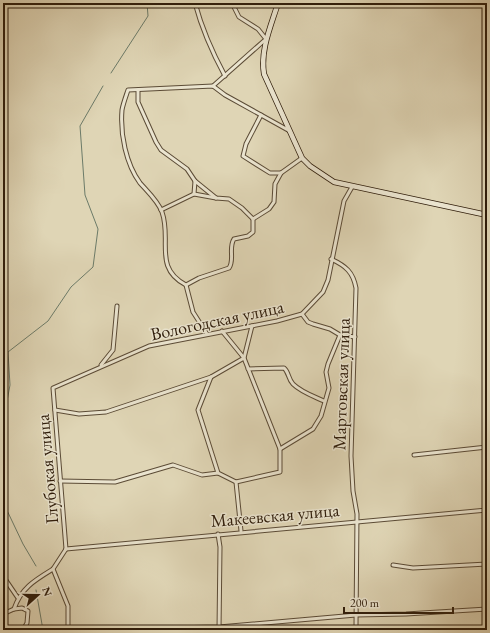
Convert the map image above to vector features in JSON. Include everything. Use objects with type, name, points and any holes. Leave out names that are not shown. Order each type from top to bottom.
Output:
[{"type":"main road","points":[[278,3],[266,39],[262,64],[264,74],[288,130],[302,158],[310,166],[334,182],[487,215]]},
{"type":"street","points":[[195,3],[203,31],[225,76]]},
{"type":"street","points":[[207,334],[193,312],[186,285],[176,280],[168,271],[165,255],[165,222],[161,210],[139,182],[127,157],[122,127],[122,109],[128,90],[214,86],[266,39],[258,29],[239,17],[232,3]]},
{"type":"street","points":[[214,86],[225,95],[288,130]]},
{"type":"street","points":[[138,90],[138,102],[156,142],[162,150],[187,169],[195,181],[216,198]]},
{"type":"street","points":[[261,115],[246,144],[243,156],[270,173],[281,173]]},
{"type":"street","points":[[253,219],[268,209],[274,202],[275,184],[281,173],[302,158]]},
{"type":"street","points":[[194,194],[195,181]]},
{"type":"street","name":"Вологодская улица","points":[[53,388],[119,358],[150,346],[252,326],[302,314],[323,292],[328,280],[331,259],[344,201],[352,187]]},
{"type":"street","points":[[161,210],[194,194],[228,199],[242,208],[253,219],[253,232],[248,236],[234,240],[231,243],[231,261],[229,268],[199,278],[186,285]]},
{"type":"street","name":"Мартовская улица","points":[[331,259],[346,266],[354,278],[356,288],[356,337],[351,456],[357,521],[356,626]]},
{"type":"street","points":[[99,368],[113,350],[118,306]]},
{"type":"street","points":[[302,314],[308,322],[330,329],[340,335],[356,337]]},
{"type":"street","points":[[55,410],[79,414],[106,412],[211,377],[244,358],[252,326]]},
{"type":"street","points":[[60,481],[115,482],[173,465],[202,474],[218,473],[236,482],[280,472],[280,449],[244,358],[222,331]]},
{"type":"street","points":[[280,449],[313,429],[321,416],[324,400],[329,388],[326,372],[340,335]]},
{"type":"street","points":[[113,350],[119,358]]},
{"type":"street","points":[[248,369],[284,368],[286,369],[292,384],[304,392],[324,400]]},
{"type":"street","points":[[211,377],[198,410],[218,473]]},
{"type":"street","name":"Глубокая улица","points":[[53,388],[66,549]]},
{"type":"street","points":[[414,454],[487,447]]},
{"type":"street","points":[[236,482],[241,532]]},
{"type":"street","name":"Макеевская улица","points":[[66,549],[487,510]]},
{"type":"street","points":[[218,534],[219,629]]},
{"type":"street","points":[[14,609],[18,598],[30,583],[53,569],[66,549]]},
{"type":"street","points":[[393,565],[413,568],[487,564]]},
{"type":"street","points":[[53,569],[68,606],[68,630],[219,629],[356,615],[406,614],[487,609]]},
{"type":"street","points":[[3,576],[18,598]]},
{"type":"street","points":[[3,614],[14,609],[22,608],[28,612],[27,623],[23,630]]},
{"type":"waterway","points":[[111,73],[148,16],[147,3]]},
{"type":"waterway","points":[[3,423],[10,385],[8,352],[48,321],[71,287],[93,267],[98,229],[85,195],[80,126],[103,86]]},
{"type":"waterway","points":[[3,502],[23,544],[36,566]]},
{"type":"waterway","points":[[36,590],[43,630]]}]
